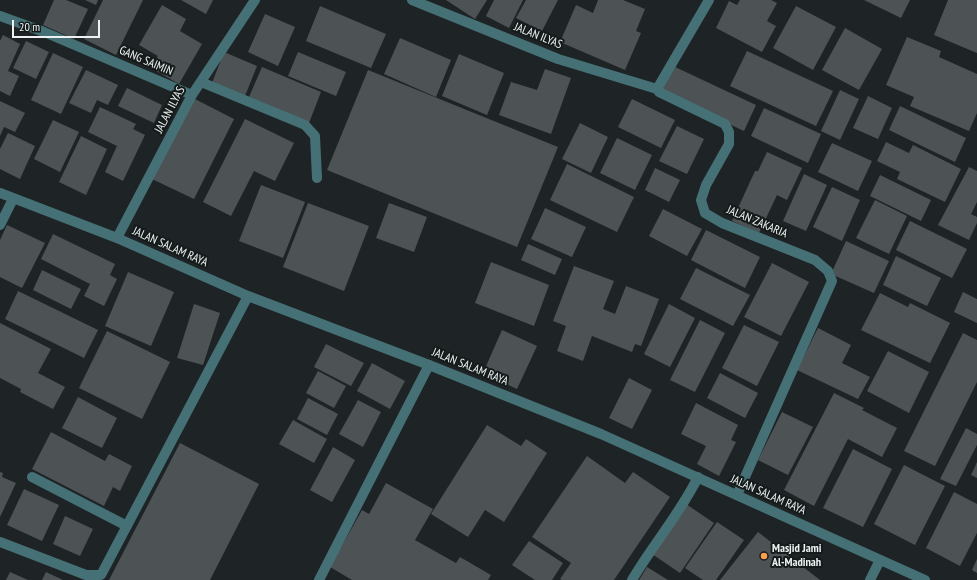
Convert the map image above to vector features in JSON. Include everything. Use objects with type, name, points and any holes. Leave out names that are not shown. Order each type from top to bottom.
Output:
[{"type":"street","name":"JALAN ILYAS","points":[[117,238],[192,95],[255,0]]},
{"type":"street","name":"JALAN ILYAS","points":[[412,0],[558,59],[657,89]]},
{"type":"street","points":[[657,89],[709,0]]},
{"type":"street","name":"GANG SAIMIN","points":[[0,16],[44,32],[192,95]]},
{"type":"street","points":[[201,82],[305,125],[315,136],[317,178]]},
{"type":"street","name":"JALAN ZAKARIA","points":[[657,89],[659,92],[725,124],[729,132],[729,144],[706,185],[701,200],[705,213],[722,223],[815,260],[828,271],[832,280],[737,495]]},
{"type":"street","name":"JALAN SALAM RAYA","points":[[0,192],[14,199],[117,238],[248,296],[428,365],[601,434],[925,580]]},
{"type":"street","points":[[0,225],[14,199]]},
{"type":"street","points":[[0,542],[86,575],[100,578],[248,296]]},
{"type":"street","points":[[319,580],[428,365]]},
{"type":"street","points":[[32,477],[128,526]]},
{"type":"street","points":[[632,580],[650,550],[687,500],[698,477]]},
{"type":"street","points":[[870,580],[880,560]]},
{"type":"building","points":[[54,0],[66,0],[88,9],[74,39],[43,25]]},
{"type":"building","points":[[85,0],[98,0],[96,5]]},
{"type":"building","points":[[103,0],[143,0],[116,55],[84,39]]},
{"type":"building","points":[[181,0],[213,0],[206,14]]},
{"type":"building","points":[[446,0],[487,0],[475,19]]},
{"type":"building","points":[[494,0],[523,0],[509,28],[486,16]]},
{"type":"building","points":[[526,0],[558,0],[542,31],[516,18]]},
{"type":"building","points":[[598,0],[623,0],[645,9],[636,31],[641,33],[625,70],[560,42],[576,5],[593,13]]},
{"type":"building","points":[[740,0],[771,0],[777,3],[767,21],[776,26],[762,52],[716,28],[729,1],[737,5]]},
{"type":"building","points":[[864,0],[910,0],[901,18]]},
{"type":"building","points":[[948,0],[977,0],[977,53],[934,35]]},
{"type":"building","points":[[162,5],[186,19],[180,31],[202,44],[179,84],[151,68],[158,56],[139,45]]},
{"type":"building","points":[[320,6],[386,34],[371,68],[306,41]]},
{"type":"building","points":[[796,6],[836,27],[813,70],[773,48]]},
{"type":"building","points":[[265,14],[295,27],[278,66],[248,52]]},
{"type":"building","points":[[845,28],[882,49],[859,90],[822,70]]},
{"type":"building","points":[[3,35],[20,44],[8,71],[19,76],[10,96],[0,91],[0,41]]},
{"type":"building","points":[[907,37],[941,51],[939,57],[977,74],[977,113],[969,131],[910,106],[914,97],[886,85]]},
{"type":"building","points":[[400,38],[451,60],[436,97],[384,74]]},
{"type":"building","points":[[26,41],[49,52],[36,79],[13,68]]},
{"type":"building","points":[[747,51],[833,91],[816,126],[730,86]]},
{"type":"building","points":[[224,52],[257,66],[245,96],[212,83]]},
{"type":"building","points":[[298,52],[346,72],[336,96],[288,76]]},
{"type":"building","points":[[53,53],[83,67],[61,114],[31,100]]},
{"type":"building","points":[[459,54],[504,73],[487,115],[442,96]]},
{"type":"building","points":[[673,66],[756,105],[744,131],[661,92]]},
{"type":"building","points":[[262,67],[321,92],[309,123],[249,97]]},
{"type":"building","points":[[545,69],[571,78],[551,134],[499,115],[511,82],[537,90]]},
{"type":"building","points":[[86,70],[118,85],[108,105],[97,100],[91,113],[69,103]]},
{"type":"building","points":[[368,70],[558,147],[517,247],[327,170]]},
{"type":"building","points":[[127,88],[162,105],[154,123],[118,106]]},
{"type":"building","points":[[840,90],[859,99],[840,140],[821,131]]},
{"type":"building","points":[[868,96],[892,108],[878,139],[853,128]]},
{"type":"building","points":[[193,98],[234,119],[194,199],[152,179]]},
{"type":"building","points":[[632,99],[675,120],[661,148],[618,127]]},
{"type":"building","points":[[0,101],[25,113],[15,132],[4,127],[0,136]]},
{"type":"building","points":[[900,106],[966,138],[955,162],[889,130]]},
{"type":"building","points":[[100,107],[136,124],[133,129],[145,135],[123,181],[105,172],[117,146],[88,132]]},
{"type":"building","points":[[764,108],[821,134],[808,163],[751,136]]},
{"type":"building","points":[[245,119],[294,143],[275,181],[254,171],[231,216],[203,202]]},
{"type":"building","points":[[53,120],[79,132],[60,172],[34,159]]},
{"type":"building","points":[[580,123],[608,137],[591,173],[562,159]]},
{"type":"building","points":[[677,126],[704,139],[687,174],[659,161]]},
{"type":"building","points":[[8,133],[35,146],[20,179],[0,169],[0,149]]},
{"type":"building","points":[[81,136],[107,149],[86,195],[59,182]]},
{"type":"building","points":[[617,138],[652,155],[635,190],[600,173]]},
{"type":"building","points":[[886,142],[909,153],[913,145],[961,169],[945,202],[897,179],[900,172],[877,161]]},
{"type":"building","points":[[832,143],[872,161],[858,191],[818,172]]},
{"type":"building","points":[[767,152],[802,168],[787,200],[777,195],[759,233],[732,221],[755,171],[758,171]]},
{"type":"building","points":[[567,164],[634,197],[617,232],[550,200]]},
{"type":"building","points":[[969,167],[977,171],[977,202],[971,214],[977,217],[977,223],[969,240],[938,225]]},
{"type":"building","points":[[655,168],[680,180],[669,202],[645,190]]},
{"type":"building","points":[[804,174],[827,185],[806,231],[783,221]]},
{"type":"building","points":[[880,175],[931,200],[921,221],[870,196]]},
{"type":"building","points":[[261,185],[305,202],[283,258],[239,241]]},
{"type":"building","points":[[832,187],[860,200],[842,241],[813,227]]},
{"type":"building","points":[[875,200],[907,216],[889,254],[856,238]]},
{"type":"building","points":[[308,203],[369,226],[344,291],[283,267]]},
{"type":"building","points":[[389,203],[427,217],[414,252],[376,238]]},
{"type":"building","points":[[545,208],[586,227],[572,257],[531,239]]},
{"type":"building","points":[[663,209],[702,229],[687,256],[649,236]]},
{"type":"building","points":[[910,221],[967,249],[952,278],[896,250]]},
{"type":"building","points":[[7,225],[45,243],[22,288],[0,277],[0,240]]},
{"type":"building","points":[[706,230],[760,257],[745,288],[691,260]]},
{"type":"building","points":[[53,234],[115,264],[110,275],[117,279],[104,306],[84,296],[90,284],[41,259]]},
{"type":"building","points":[[846,241],[889,261],[874,293],[831,274]]},
{"type":"building","points":[[528,244],[562,259],[555,275],[521,260]]},
{"type":"building","points":[[896,256],[941,278],[927,306],[883,285]]},
{"type":"building","points":[[491,262],[549,285],[534,326],[475,303]]},
{"type":"building","points":[[772,263],[809,282],[781,336],[744,317]]},
{"type":"building","points":[[574,266],[614,281],[603,309],[615,314],[626,286],[659,299],[641,346],[635,344],[632,352],[592,336],[583,361],[557,351],[566,326],[553,321]]},
{"type":"building","points":[[696,268],[750,295],[733,326],[680,299]]},
{"type":"building","points":[[42,270],[81,289],[71,309],[33,290]]},
{"type":"building","points":[[128,272],[174,292],[151,346],[105,326]]},
{"type":"building","points":[[18,291],[98,330],[84,358],[5,319]]},
{"type":"building","points":[[963,292],[977,299],[977,323],[954,312]]},
{"type":"building","points":[[880,293],[908,307],[910,303],[950,323],[930,363],[861,330]]},
{"type":"building","points":[[194,304],[220,313],[203,365],[177,358]]},
{"type":"building","points":[[669,304],[695,318],[670,367],[644,354]]},
{"type":"building","points":[[700,320],[725,333],[695,392],[670,380]]},
{"type":"building","points":[[0,323],[51,349],[38,373],[65,387],[53,409],[20,392],[21,389],[0,378]]},
{"type":"building","points":[[744,325],[779,342],[757,386],[722,368]]},
{"type":"building","points":[[818,328],[851,345],[842,363],[870,377],[858,399],[797,370]]},
{"type":"building","points":[[502,330],[537,346],[517,389],[483,373]]},
{"type":"building","points":[[107,331],[170,362],[142,419],[79,388]]},
{"type":"building","points":[[963,333],[977,340],[977,382],[935,466],[904,451]]},
{"type":"building","points":[[326,344],[364,363],[351,386],[314,367]]},
{"type":"building","points":[[888,351],[929,372],[909,413],[867,391]]},
{"type":"building","points":[[372,363],[405,381],[390,409],[357,391]]},
{"type":"building","points":[[318,371],[346,386],[334,408],[306,393]]},
{"type":"building","points":[[720,373],[758,393],[745,418],[707,398]]},
{"type":"building","points":[[629,378],[652,390],[632,429],[609,418]]},
{"type":"building","points":[[834,393],[864,408],[862,410],[897,428],[882,457],[848,439],[814,506],[784,490]]},
{"type":"building","points":[[78,397],[117,418],[102,448],[62,428]]},
{"type":"building","points":[[308,398],[338,414],[327,435],[297,419]]},
{"type":"building","points":[[358,400],[381,412],[363,447],[339,434]]},
{"type":"building","points":[[696,403],[738,425],[731,440],[736,442],[719,476],[697,464],[706,446],[681,434]]},
{"type":"building","points":[[782,412],[813,427],[788,475],[758,460]]},
{"type":"building","points":[[293,420],[327,439],[314,463],[279,444]]},
{"type":"building","points":[[487,425],[521,446],[526,439],[547,453],[504,522],[485,510],[468,537],[431,514]]},
{"type":"building","points":[[966,428],[977,434],[977,445],[956,486],[940,479]]},
{"type":"building","points":[[51,432],[105,461],[109,454],[132,466],[120,491],[113,487],[104,506],[32,469]]},
{"type":"building","points":[[180,443],[259,484],[210,580],[109,580]]},
{"type":"building","points":[[333,447],[355,460],[332,502],[310,490]]},
{"type":"building","points":[[853,449],[892,469],[863,527],[823,508]]},
{"type":"building","points":[[587,456],[625,483],[633,472],[670,497],[614,580],[560,579],[571,563],[532,537]]},
{"type":"building","points":[[977,462],[977,478],[971,475]]},
{"type":"building","points":[[904,465],[945,486],[915,545],[874,524]]},
{"type":"building","points":[[0,472],[3,473],[2,477],[16,483],[0,517]]},
{"type":"building","points":[[386,483],[433,509],[415,540],[456,563],[460,557],[491,575],[488,580],[352,580],[330,567],[362,510],[369,514]]},
{"type":"building","points":[[24,489],[59,505],[42,541],[7,525]]},
{"type":"building","points":[[954,492],[977,504],[977,533],[960,566],[926,548]]},
{"type":"building","points":[[686,504],[714,523],[680,573],[652,554]]},
{"type":"building","points":[[65,516],[93,529],[80,556],[53,544]]},
{"type":"building","points":[[717,522],[744,540],[716,580],[703,580],[685,568]]},
{"type":"building","name":"Masjid Jami Al-Madinah","points":[[758,532],[820,580],[720,580]]},
{"type":"building","points":[[529,541],[563,563],[552,580],[535,580],[512,565]]},
{"type":"building","points":[[977,559],[977,573],[972,570]]},
{"type":"building","points":[[647,567],[668,580],[639,580]]},
{"type":"building","points":[[10,572],[28,580],[6,580]]},
{"type":"building","points":[[46,572],[63,580],[42,580]]},
{"type":"place","name":"Masjid Jami Al-Madinah","points":[[764,556]]}]
